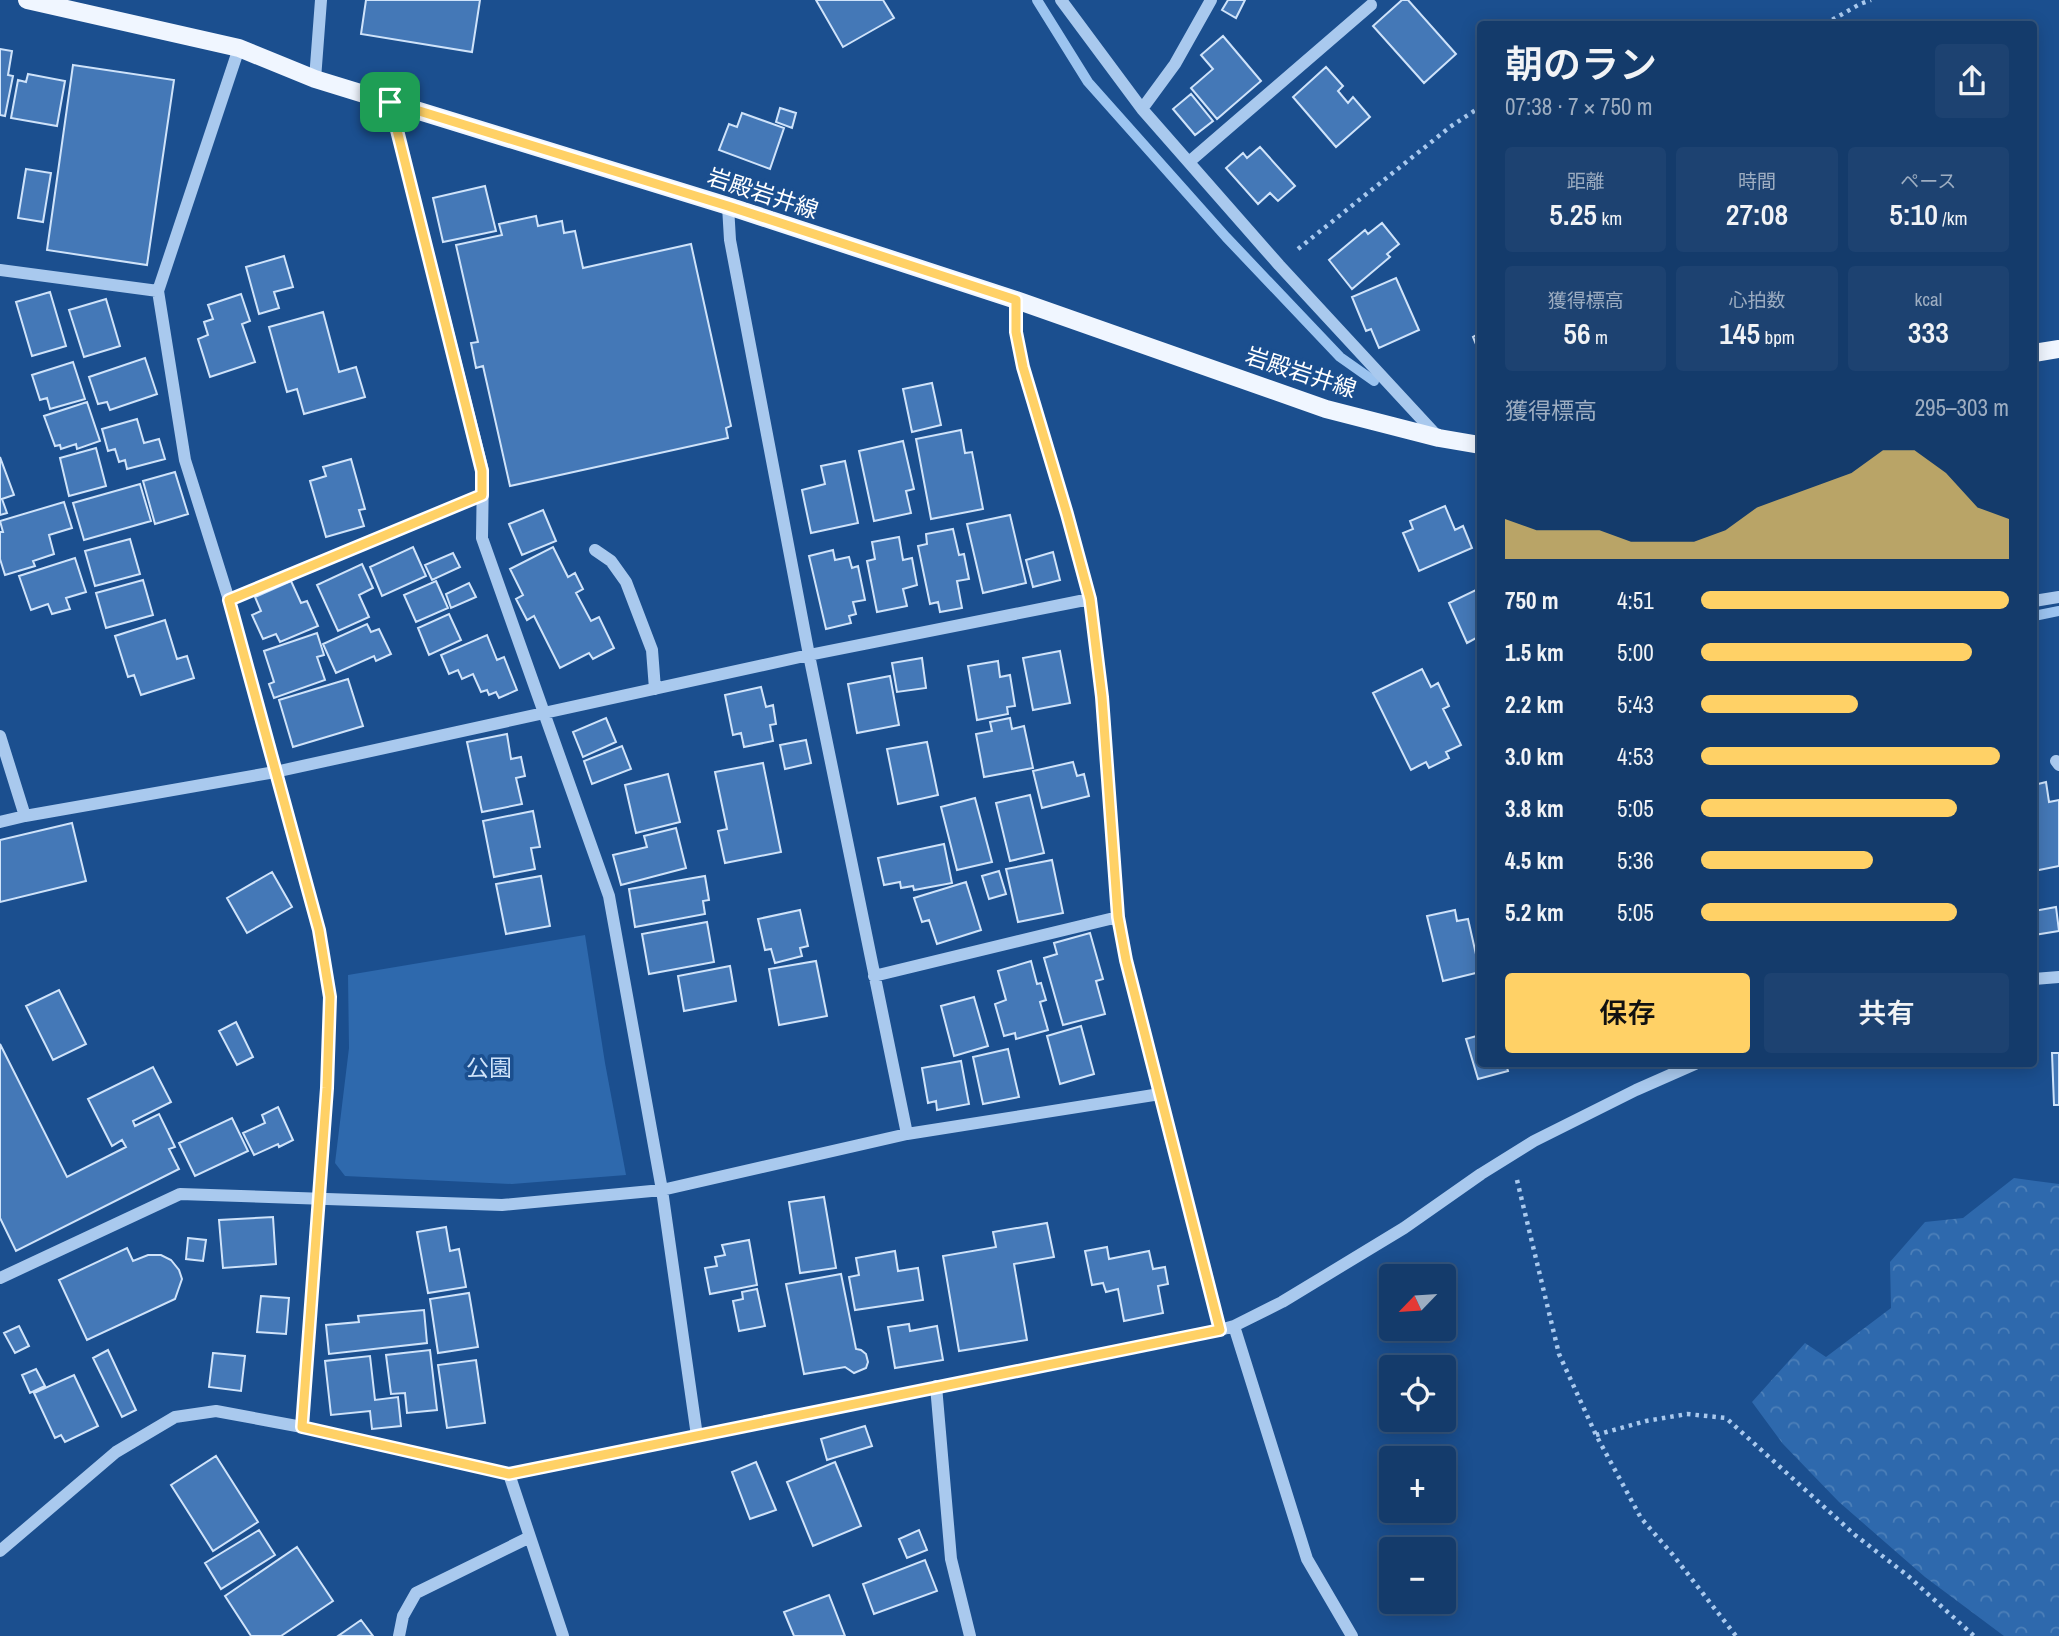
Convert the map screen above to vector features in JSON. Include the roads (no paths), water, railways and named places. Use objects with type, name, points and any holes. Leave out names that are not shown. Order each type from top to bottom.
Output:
[{"type":"main road","name":"岩殿岩井線","points":[[27,0],[239,48],[315,79],[728,206],[1016,300],[1326,409],[1439,438],[1477,444]]},
{"type":"main road","points":[[2037,353],[2059,349]]},
{"type":"street","points":[[315,79],[321,0]]},
{"type":"street","points":[[1061,0],[1142,108],[1279,265],[1439,438]]},
{"type":"street","points":[[1142,108],[1175,64],[1211,0]]},
{"type":"street","points":[[1189,162],[1371,5]]},
{"type":"street","points":[[239,48],[158,291],[185,460],[229,600],[319,930],[330,997],[302,1427]]},
{"type":"street","points":[[390,102],[482,471],[482,538],[609,896],[662,1190],[697,1436]]},
{"type":"street","points":[[728,206],[730,240],[809,655],[907,1134]]},
{"type":"street","points":[[0,270],[158,291]]},
{"type":"street","points":[[1016,300],[1016,332],[1023,367],[1090,599],[1102,697],[1118,917],[1126,960],[1220,1330]]},
{"type":"street","points":[[229,600],[482,495]]},
{"type":"street","points":[[595,550],[611,561],[626,582],[652,650],[655,689]]},
{"type":"street","points":[[2037,601],[2059,597]]},
{"type":"street","points":[[0,822],[275,772],[809,655],[1090,599]]},
{"type":"street","points":[[0,736],[25,816]]},
{"type":"street","points":[[874,976],[1118,917]]},
{"type":"street","points":[[2037,979],[2059,977]]},
{"type":"street","points":[[0,1551],[116,1451],[175,1417],[216,1411],[302,1427],[509,1474],[1234,1326],[1282,1302],[1404,1228],[1534,1141],[1688,1067]]},
{"type":"street","points":[[0,1278],[180,1194],[502,1205],[662,1190],[907,1134],[1160,1094]]},
{"type":"street","points":[[1234,1326],[1307,1559],[1352,1636]]},
{"type":"street","points":[[936,1387],[951,1559],[970,1636]]},
{"type":"street","points":[[509,1474],[563,1636]]},
{"type":"street","points":[[399,1636],[403,1616],[416,1593],[530,1537]]},
{"type":"waterway","points":[[1037,0],[1088,82],[1226,237],[1340,357],[1374,381]]},
{"type":"waterway","points":[[2037,615],[2059,611]]},
{"type":"park label","name":"公園","points":[[489,1067]]}]
